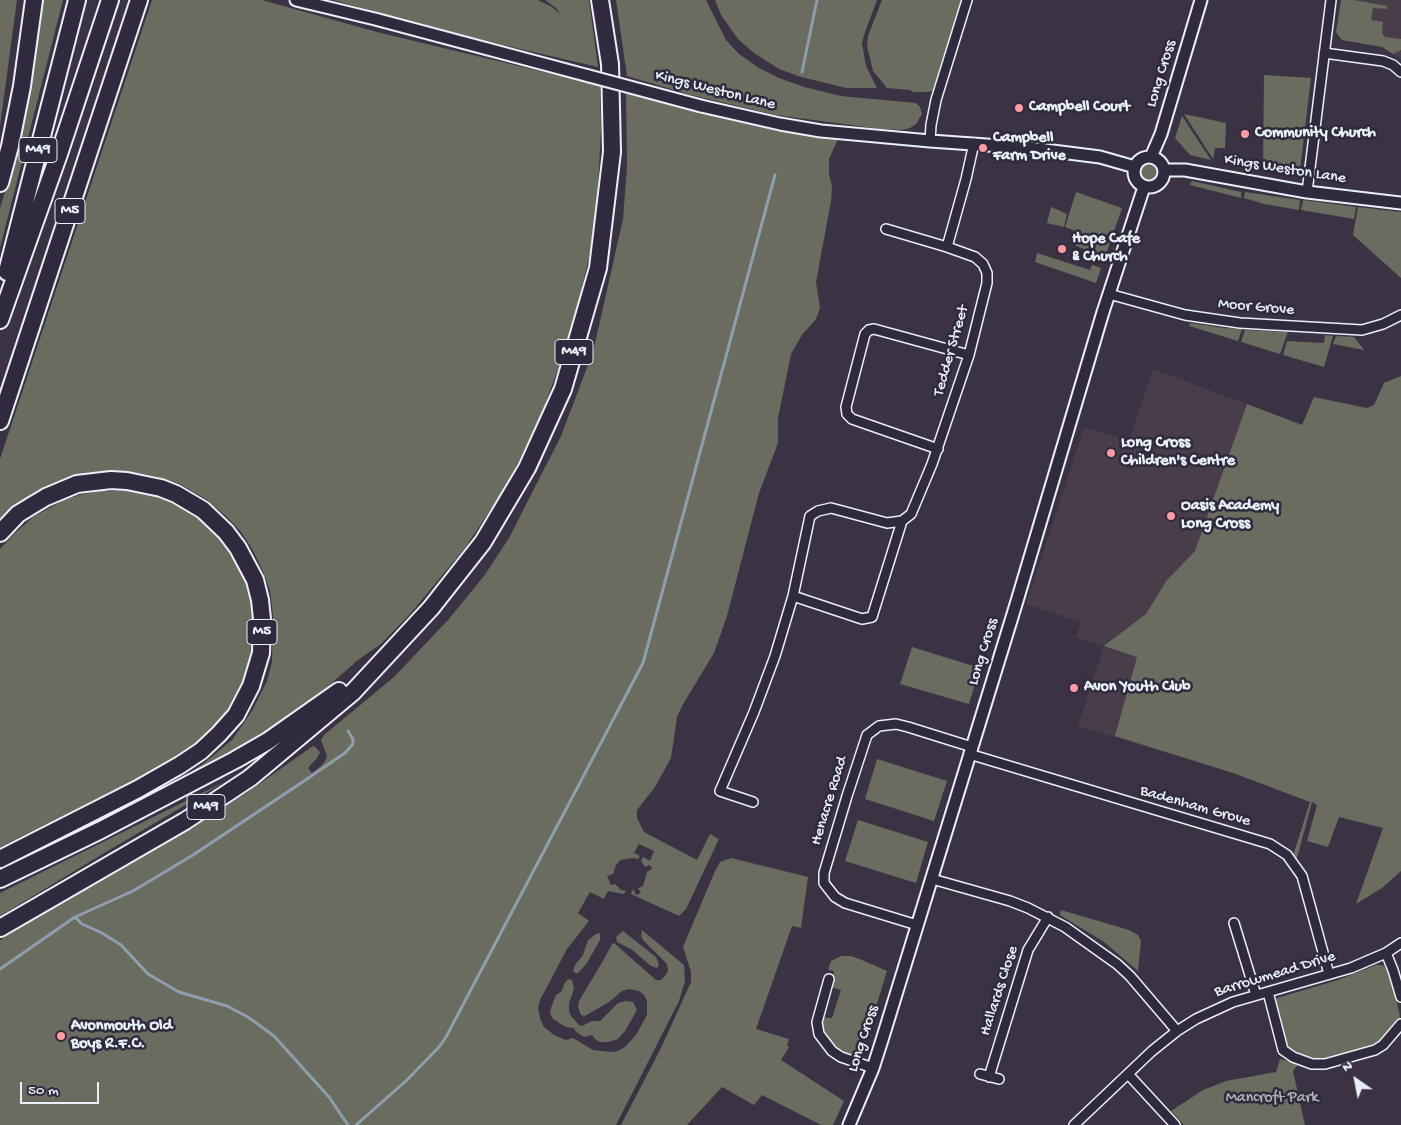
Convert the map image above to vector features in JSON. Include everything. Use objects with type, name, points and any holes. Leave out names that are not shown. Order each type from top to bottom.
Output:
[{"type":"highway","points":[[30,0],[31,29]]},
{"type":"highway","points":[[0,183],[10,146],[22,86],[34,0]]},
{"type":"highway","name":"M49","points":[[0,300],[77,0]]},
{"type":"highway","name":"M5","points":[[0,320],[59,154],[110,0]]},
{"type":"highway","name":"M5","points":[[0,421],[140,0]]},
{"type":"highway","name":"M49","points":[[0,928],[185,821],[250,778],[353,692],[431,608],[483,542],[527,468],[563,389],[598,268],[612,152],[610,64],[600,0]]},
{"type":"highway","name":"M5","points":[[0,533],[18,514],[46,496],[77,484],[110,480],[127,481],[161,488],[203,510],[226,532],[238,548],[255,580],[262,619],[261,653],[257,671],[245,700],[236,715],[219,734],[180,766],[0,860]]},
{"type":"highway","points":[[0,879],[101,830],[268,741],[317,708],[388,654]]},
{"type":"street","name":"Kings Weston Lane","points":[[296,0],[375,19],[701,106],[771,122],[821,131],[1029,148],[1100,157],[1135,167]]},
{"type":"street","points":[[930,141],[936,100],[967,0]]},
{"type":"street","name":"Long Cross","points":[[1151,157],[1161,134],[1200,0]]},
{"type":"street","points":[[1307,192],[1331,0]]},
{"type":"street","points":[[1324,53],[1383,61],[1393,65],[1401,72]]},
{"type":"street","points":[[947,246],[974,143]]},
{"type":"street","points":[[1151,157],[1160,161],[1164,170],[1163,178],[1157,185],[1144,186],[1134,176],[1135,167],[1142,159],[1151,157]]},
{"type":"street","name":"Kings Weston Lane","points":[[1164,170],[1174,168],[1307,192],[1401,203]]},
{"type":"street","name":"Long Cross","points":[[848,1125],[873,1068],[1109,294],[1144,186]]},
{"type":"street","name":"Tedder Street","points":[[793,596],[862,619],[872,616],[902,521],[911,514],[938,449],[970,355],[987,283],[987,273],[983,264],[975,256],[886,229]]},
{"type":"street","name":"Moor Grove","points":[[1109,294],[1185,315],[1240,323],[1362,330],[1383,324],[1401,315]]},
{"type":"street","points":[[938,449],[852,419],[847,414],[846,407],[865,334],[874,328],[970,355]]},
{"type":"street","points":[[754,802],[720,791],[754,712],[774,656],[793,596],[810,516],[818,511],[830,508],[886,523],[902,521]]},
{"type":"street","name":"Henacre Road","points":[[917,924],[845,902],[832,894],[824,883],[824,874],[847,796],[867,735],[879,726],[896,724],[909,727],[971,751]]},
{"type":"street","name":"Badenham Grove","points":[[971,751],[1270,844],[1287,855],[1302,876],[1329,974]]},
{"type":"street","points":[[932,879],[1010,901],[1048,917],[1065,927],[1117,964],[1147,994],[1177,1031]]},
{"type":"street","name":"Hallards Close","points":[[989,1077],[1028,950],[1048,917]]},
{"type":"street","points":[[1234,923],[1256,995]]},
{"type":"street","name":"Barrowmead Drive","points":[[1074,1125],[1152,1051],[1177,1031],[1213,1010],[1256,995],[1351,968],[1386,953],[1401,943]]},
{"type":"street","points":[[1386,953],[1401,997]]},
{"type":"street","points":[[829,979],[817,1022],[819,1034],[832,1051],[841,1057],[873,1068]]},
{"type":"street","points":[[1268,992],[1283,1050],[1293,1057],[1312,1064],[1325,1064],[1376,1050],[1383,1045],[1401,1024]]},
{"type":"street","points":[[980,1074],[999,1079]]},
{"type":"street","points":[[1128,1074],[1175,1125]]},
{"type":"shaded area","points":[[1341,0],[1401,0],[1401,59],[1382,47],[1342,40],[1336,32]]},
{"type":"shaded area","name":"Oasis Academy Long Cross","points":[[1153,369],[1302,425],[1233,773],[1078,726],[1104,646],[1076,637],[1081,622],[1026,604],[1084,428],[1129,440]]},
{"type":"green space","points":[[0,0],[17,0],[0,126]]},
{"type":"green space","points":[[43,0],[63,0],[0,248],[0,208],[13,165],[33,71]]},
{"type":"green space","points":[[152,0],[262,0],[377,32],[600,84],[601,129],[597,207],[589,258],[570,336],[542,413],[507,485],[465,548],[410,614],[381,644],[261,736],[157,795],[203,764],[232,740],[252,711],[267,681],[272,662],[273,615],[270,591],[252,549],[241,532],[228,518],[207,500],[180,484],[150,475],[117,471],[89,473],[57,482],[31,495],[12,508],[0,521],[0,459]]},
{"type":"green space","points":[[333,0],[538,0],[552,7],[560,14],[556,8],[545,0],[589,0],[598,67],[460,35]]},
{"type":"green space","points":[[616,0],[706,0],[726,40],[739,54],[759,68],[804,87],[841,96],[916,103],[920,107],[922,114],[916,124],[910,128],[902,130],[881,129],[776,115],[691,95],[627,76]]},
{"type":"green space","points":[[715,0],[877,0],[862,43],[866,66],[877,88],[846,88],[801,77],[779,69],[754,53],[738,39],[721,15]]},
{"type":"green space","points":[[882,0],[962,0],[936,88],[932,91],[913,92],[910,90],[887,88],[873,71],[867,46],[868,36]]},
{"type":"green space","points":[[1341,0],[1354,0],[1387,6],[1387,9],[1373,8],[1371,20],[1383,22],[1382,33],[1385,37],[1401,39],[1401,50],[1393,54],[1382,47],[1342,40],[1336,32]]},
{"type":"green space","points":[[1264,75],[1311,78],[1300,170],[1296,174],[1263,169]]},
{"type":"green space","points":[[626,92],[705,114],[769,128],[838,139],[829,159],[829,174],[832,186],[831,201],[816,282],[820,308],[816,319],[802,335],[791,354],[778,418],[778,443],[759,493],[727,616],[714,653],[677,717],[671,758],[655,787],[637,810],[637,818],[644,832],[697,860],[710,834],[719,839],[686,909],[679,916],[631,894],[633,889],[636,895],[641,893],[638,888],[643,886],[647,872],[652,869],[650,865],[645,867],[641,861],[643,857],[650,861],[654,851],[639,844],[634,853],[640,856],[638,859],[620,860],[613,874],[607,876],[611,885],[615,884],[621,890],[626,891],[624,894],[608,891],[604,899],[590,892],[578,913],[589,921],[567,949],[540,1000],[538,1008],[544,1027],[554,1035],[566,1040],[573,1038],[593,1050],[618,1051],[626,1046],[636,1035],[647,1015],[647,1001],[644,995],[639,991],[629,989],[622,991],[609,1002],[585,1016],[581,1015],[578,1007],[579,1001],[612,944],[614,943],[656,980],[661,980],[665,976],[668,971],[667,964],[643,940],[641,936],[642,930],[684,965],[685,981],[679,1001],[616,1125],[0,1125],[0,940],[58,903],[245,794],[313,746],[320,752],[308,768],[312,773],[321,766],[327,756],[321,740],[324,735],[394,677],[448,620],[484,576],[509,538],[561,436],[593,352],[623,219],[627,167]]},
{"type":"green space","points":[[1184,114],[1226,123],[1225,148],[1215,148],[1213,159]]},
{"type":"green space","points":[[1182,116],[1211,160],[1190,155],[1175,138]]},
{"type":"green space","points":[[1145,163],[1153,163],[1158,168],[1156,179],[1145,181],[1140,176],[1140,168]]},
{"type":"green space","points":[[1192,181],[1241,192],[1241,198],[1190,185]]},
{"type":"green space","points":[[1076,192],[1122,208],[1103,263],[1096,260],[1098,254],[1076,246],[1075,231],[1065,227]]},
{"type":"green space","points":[[1245,192],[1300,200],[1299,210],[1264,204],[1244,198]]},
{"type":"green space","points":[[1303,200],[1356,207],[1354,219],[1301,210]]},
{"type":"green space","points":[[1051,207],[1067,214],[1064,227],[1047,223]]},
{"type":"green space","points":[[1358,207],[1401,212],[1401,278],[1353,235]]},
{"type":"green space","points":[[1037,253],[1090,270],[1092,265],[1101,268],[1096,283],[1035,262]]},
{"type":"green space","points":[[1190,323],[1242,329],[1238,341],[1189,326]]},
{"type":"green space","points":[[1245,330],[1288,332],[1280,354],[1241,342]]},
{"type":"green space","points":[[1325,335],[1333,336],[1324,367],[1283,355],[1287,341],[1324,343]]},
{"type":"green space","points":[[1336,336],[1354,337],[1364,350],[1333,344]]},
{"type":"green space","points":[[1401,376],[1401,871],[1382,888],[1356,904],[1383,828],[1339,817],[1328,847],[1307,841],[1317,805],[1312,802],[1297,858],[1293,856],[1310,802],[1233,773],[1115,736],[1137,657],[1104,646],[1146,614],[1167,580],[1195,551],[1247,404],[1302,425],[1314,397],[1367,408],[1374,405],[1384,383]]},
{"type":"green space","points":[[127,490],[150,494],[171,502],[189,512],[209,526],[232,552],[244,574],[255,621],[255,649],[250,671],[226,715],[204,740],[178,759],[0,847],[0,549],[33,517],[62,501],[79,495],[101,491]]},
{"type":"green space","points":[[912,647],[980,668],[969,704],[900,684]]},
{"type":"green space","points":[[877,759],[947,781],[934,821],[865,799]]},
{"type":"green space","points":[[226,781],[106,852],[0,916],[0,893]]},
{"type":"green space","points":[[858,820],[928,842],[916,883],[845,861]]},
{"type":"green space","points":[[731,858],[808,877],[801,928],[792,926],[756,1029],[789,1039],[787,1046],[789,1047],[781,1060],[844,1101],[833,1125],[821,1125],[762,1095],[754,1105],[722,1087],[687,1125],[621,1125],[661,1048],[691,982],[691,972],[683,947],[715,871],[720,862]]},
{"type":"green space","points":[[1061,910],[1129,930],[1138,935],[1141,941],[1138,971],[1104,942],[1060,915]]},
{"type":"green space","points":[[623,931],[656,957],[659,965],[657,968],[651,966],[631,949],[617,942],[616,937]]},
{"type":"green space","points":[[600,933],[600,940],[587,963],[578,973],[575,973],[573,971],[575,965],[583,955],[588,940]]},
{"type":"green space","points":[[841,956],[851,956],[887,971],[860,1059],[834,1048],[825,1036],[821,1023],[822,1017],[832,1018],[841,990],[831,987],[834,971],[828,970],[831,961]]},
{"type":"green space","points":[[1376,965],[1382,965],[1390,972],[1400,1016],[1398,1022],[1373,1047],[1323,1060],[1315,1060],[1288,1048],[1284,1043],[1274,1003],[1277,998],[1338,980]]},
{"type":"green space","points":[[568,979],[572,980],[574,989],[569,1003],[569,1011],[579,1025],[582,1026],[592,1021],[600,1021],[618,1003],[625,1001],[633,1002],[637,1010],[618,1039],[600,1042],[592,1035],[584,1037],[576,1032],[574,1028],[566,1027],[553,1019],[550,1013],[551,1008],[556,995],[562,991]]},
{"type":"green space","name":"Mancroft Park","points":[[1280,1059],[1298,1064],[1293,1071],[1305,1125],[1184,1125],[1171,1111],[1203,1090],[1226,1081],[1276,1072]]},
{"type":"waterway","points":[[802,72],[817,0]]},
{"type":"waterway","points":[[356,1125],[407,1080],[439,1047],[446,1037],[643,663],[775,175]]},
{"type":"waterway","points":[[348,731],[353,739],[353,744],[345,753],[301,783],[193,855],[133,891],[75,917],[82,924],[102,933],[121,945],[148,974],[179,992],[227,1006],[248,1017],[274,1036],[329,1097],[348,1125]]},
{"type":"waterway","points":[[0,969],[75,917]]},
{"type":"place","name":"Campbell Court","points":[[1019,108]]},
{"type":"place","name":"Community Church","points":[[1245,134]]},
{"type":"place","name":"Campbell Farm Drive","points":[[983,148]]},
{"type":"place","name":"Hope Cafe & Church","points":[[1062,249]]},
{"type":"place","name":"Long Cross Children's Centre","points":[[1111,453]]},
{"type":"place","name":"Oasis Academy Long Cross","points":[[1171,516]]},
{"type":"place","name":"Avon Youth Club","points":[[1074,688]]},
{"type":"place","name":"Avonmouth Old Boys R.F.C.","points":[[61,1036]]}]
